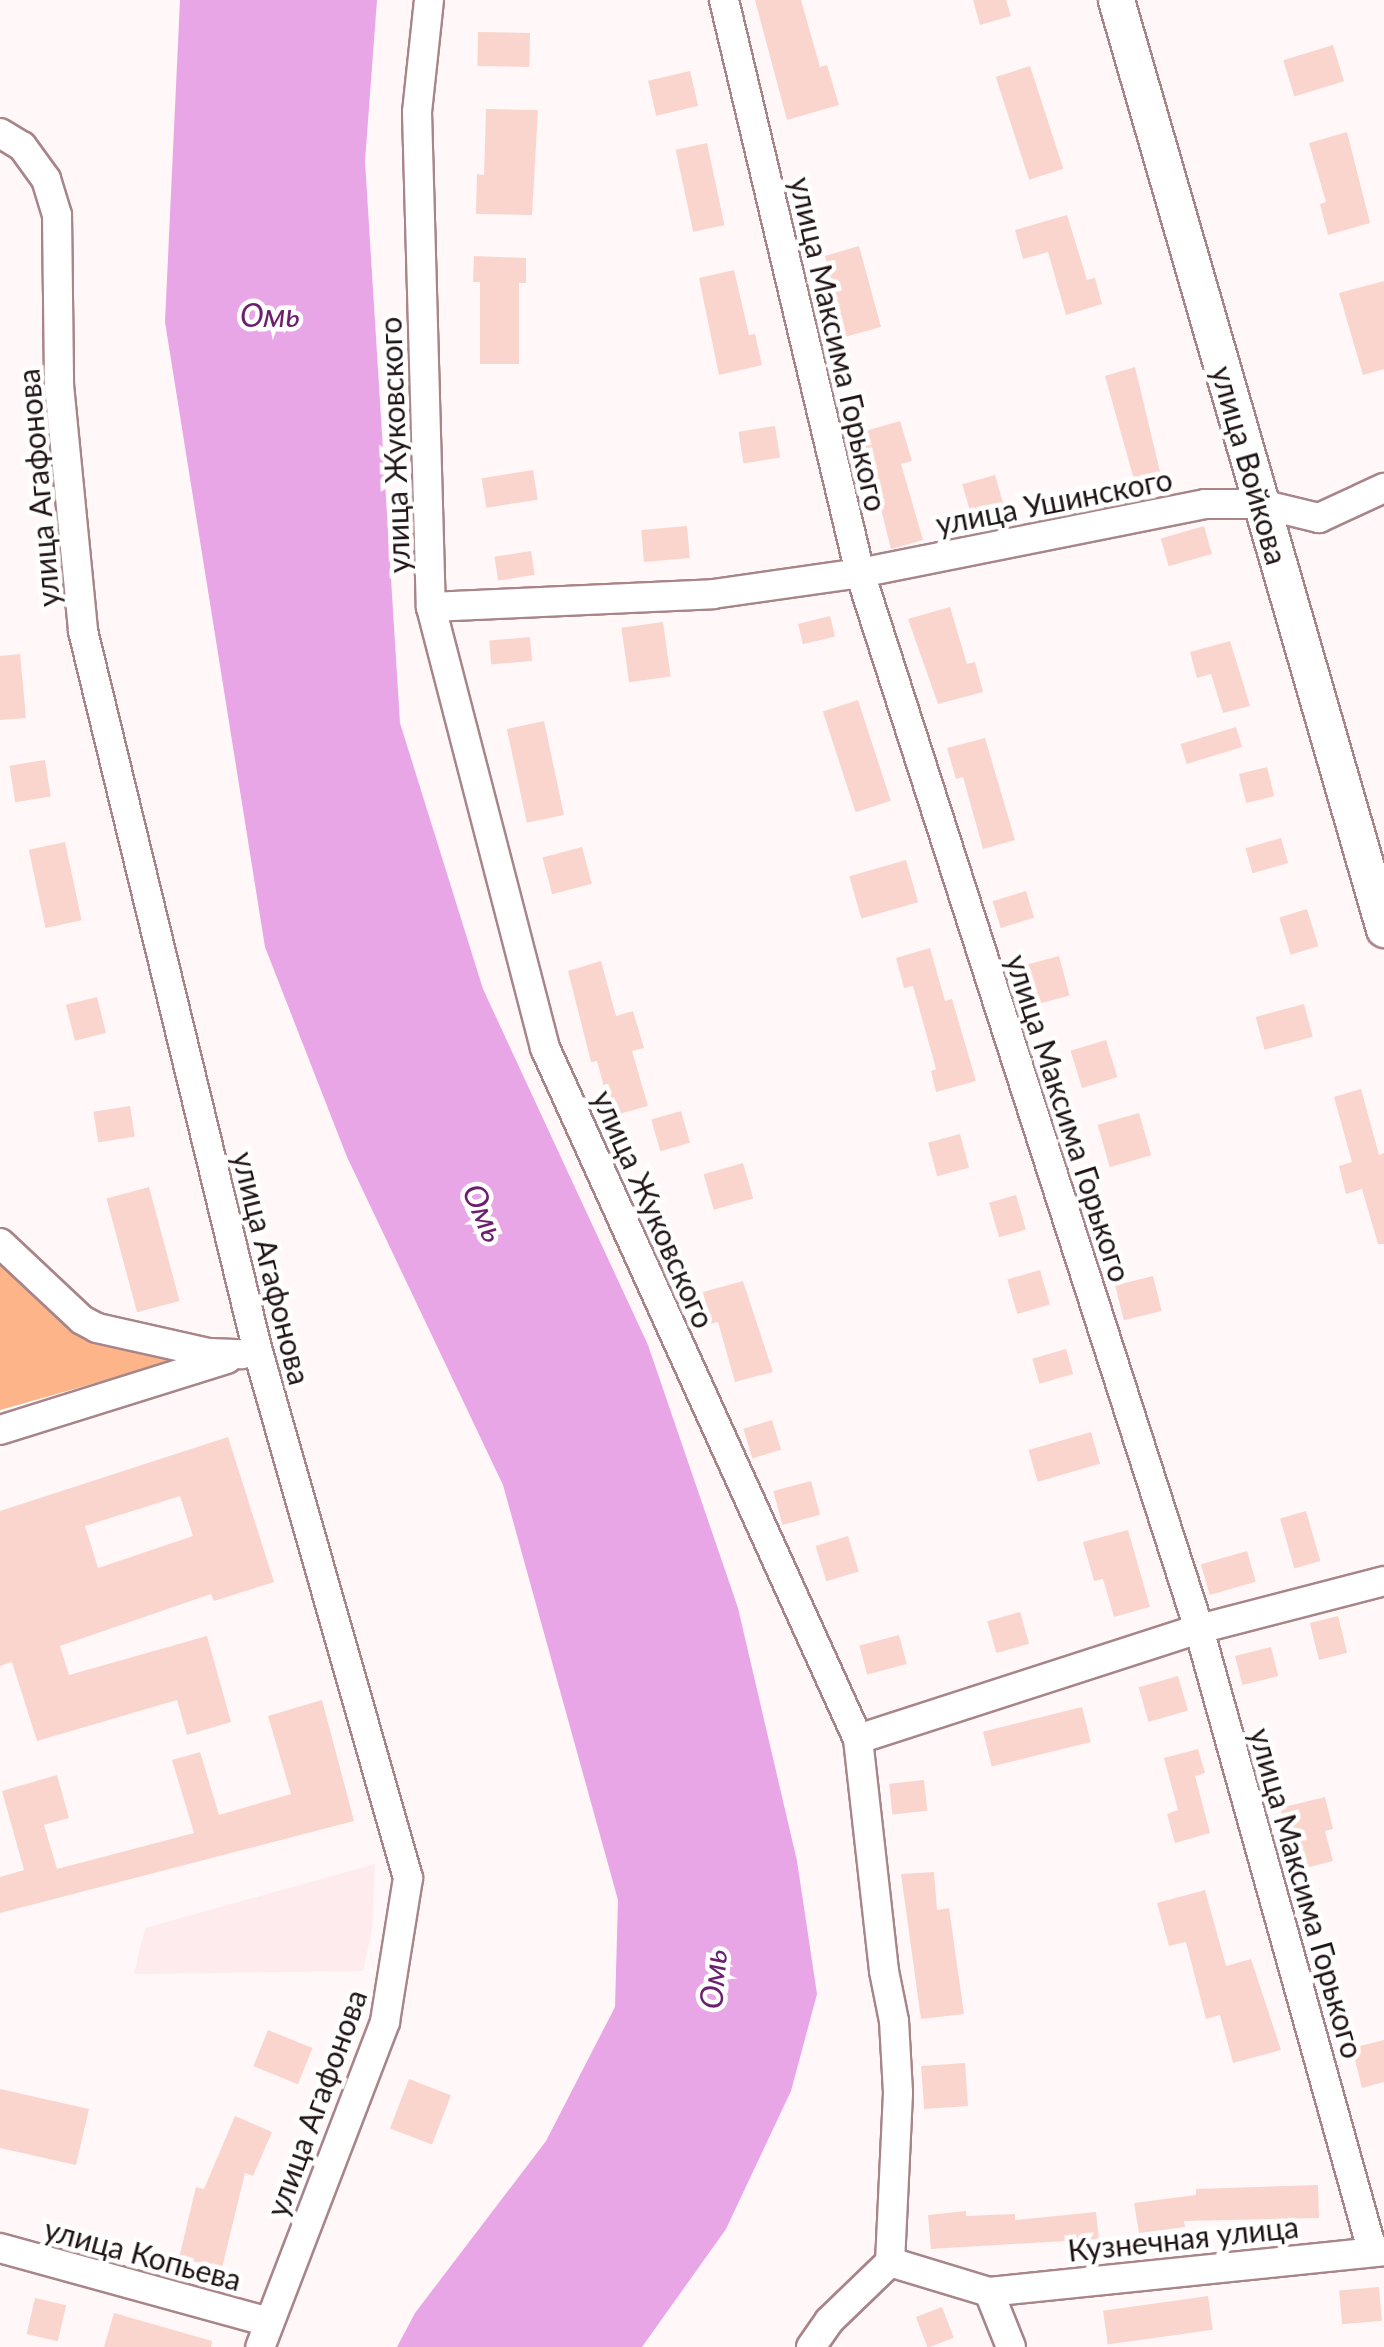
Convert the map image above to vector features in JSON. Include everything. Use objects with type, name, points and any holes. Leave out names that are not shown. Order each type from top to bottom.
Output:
[{"type":"main road","name":"улица Войкова","points":[[1116,0],[1384,929]]},
{"type":"street","name":"улица Жуковского","points":[[429,0],[417,112],[431,607],[545,1048],[858,1739],[884,1971],[894,2021],[898,2093],[890,2262]]},
{"type":"street","name":"улица Максима Горького","points":[[724,0],[860,573],[1200,1629],[1378,2250]]},
{"type":"street","name":"улица Агафонова","points":[[0,133],[22,146],[46,179],[57,216],[59,385],[84,632],[249,1351],[408,1878],[386,2022],[265,2334]]},
{"type":"street","name":"улица Ушинского","points":[[431,607],[713,594],[860,573],[1204,504],[1261,504],[1319,518],[1384,488]]},
{"type":"street","points":[[0,1243],[82,1320],[96,1328],[208,1353],[249,1351]]},
{"type":"street","points":[[0,1430],[249,1351]]},
{"type":"street","points":[[858,1739],[1200,1629],[1384,1581]]},
{"type":"street","name":"улица Копьева","points":[[0,2248],[265,2334]]},
{"type":"street","name":"Кузнечная улица","points":[[989,2292],[1378,2250]]},
{"type":"street","points":[[811,2347],[830,2320],[890,2262],[989,2292],[1011,2347]]},
{"type":"shaded area","points":[[0,1252],[83,1329],[194,1355],[0,1410]]},
{"type":"shaded area","points":[[375,1864],[372,1930],[363,1971],[134,1974],[145,1928]]},
{"type":"water","name":"Омь","points":[[180,0],[377,0],[365,161],[400,723],[483,989],[648,1345],[738,1608],[797,1861],[817,1994],[791,2091],[726,2229],[642,2347],[397,2347],[415,2313],[546,2141],[615,2007],[618,1900],[503,1485],[347,1157],[265,947],[165,322]]},
{"type":"building","points":[[755,0],[801,0],[820,67],[827,65],[839,105],[787,120]]},
{"type":"building","points":[[973,0],[1006,0],[1011,16],[980,25]]},
{"type":"building","points":[[478,32],[530,33],[529,67],[477,66]]},
{"type":"building","points":[[1333,45],[1344,81],[1294,97],[1283,60]]},
{"type":"building","points":[[1030,66],[1063,169],[1029,180],[996,77]]},
{"type":"building","points":[[690,71],[698,106],[656,116],[648,81]]},
{"type":"building","points":[[486,109],[538,110],[532,215],[476,214],[477,174],[484,175]]},
{"type":"building","points":[[1347,132],[1370,223],[1328,235],[1320,204],[1326,202],[1309,143]]},
{"type":"building","points":[[707,143],[724,225],[693,232],[676,150]]},
{"type":"building","points":[[1067,215],[1087,280],[1095,278],[1102,304],[1066,315],[1048,252],[1023,259],[1015,230]]},
{"type":"building","points":[[859,246],[881,327],[841,338],[834,313],[840,311],[825,256]]},
{"type":"building","points":[[474,256],[526,258],[526,283],[519,283],[519,364],[480,364],[480,282],[473,282]]},
{"type":"building","points":[[734,270],[749,335],[755,334],[762,365],[719,375],[699,278]]},
{"type":"building","points":[[1384,281],[1384,369],[1363,375],[1339,293]]},
{"type":"building","points":[[1135,367],[1161,476],[1135,483],[1105,376]]},
{"type":"building","points":[[900,421],[912,461],[901,464],[923,540],[891,549],[862,432]]},
{"type":"building","points":[[775,426],[780,458],[743,463],[738,432]]},
{"type":"building","points":[[533,470],[538,500],[486,508],[482,478]]},
{"type":"building","points":[[995,475],[1006,514],[974,524],[962,484]]},
{"type":"building","points":[[687,526],[690,558],[644,562],[641,530]]},
{"type":"building","points":[[1204,526],[1212,554],[1169,566],[1161,538]]},
{"type":"building","points":[[531,551],[535,575],[498,580],[494,557]]},
{"type":"building","points":[[950,607],[967,664],[975,662],[983,692],[938,704],[908,619]]},
{"type":"building","points":[[830,616],[835,636],[803,644],[798,624]]},
{"type":"building","points":[[663,622],[671,676],[629,682],[621,628]]},
{"type":"building","points":[[530,637],[532,661],[491,664],[489,641]]},
{"type":"building","points":[[1230,641],[1250,706],[1223,713],[1211,674],[1197,678],[1190,652]]},
{"type":"building","points":[[20,654],[26,718],[0,720],[0,656]]},
{"type":"building","points":[[858,700],[891,801],[856,812],[823,711]]},
{"type":"building","points":[[544,721],[564,815],[527,823],[507,729]]},
{"type":"building","points":[[1236,727],[1242,747],[1187,764],[1181,744]]},
{"type":"building","points":[[985,738],[1015,840],[983,849],[963,777],[956,779],[947,748]]},
{"type":"building","points":[[45,760],[51,797],[15,802],[9,766]]},
{"type":"building","points":[[1267,767],[1274,796],[1246,803],[1239,774]]},
{"type":"building","points":[[1281,838],[1288,863],[1253,873],[1245,848]]},
{"type":"building","points":[[65,842],[82,920],[45,928],[29,850]]},
{"type":"building","points":[[582,847],[592,884],[552,894],[542,858]]},
{"type":"building","points":[[906,860],[918,902],[861,919],[849,876]]},
{"type":"building","points":[[1026,891],[1034,918],[1001,928],[993,901]]},
{"type":"building","points":[[1307,909],[1318,946],[1291,955],[1279,917]]},
{"type":"building","points":[[930,948],[945,1001],[952,999],[976,1081],[936,1092],[931,1071],[936,1069],[913,986],[904,988],[896,958]]},
{"type":"building","points":[[1059,956],[1070,996],[1026,1007],[1016,968]]},
{"type":"building","points":[[601,961],[616,1016],[633,1011],[644,1048],[632,1051],[648,1106],[612,1116],[597,1061],[591,1062],[568,971]]},
{"type":"building","points":[[97,997],[106,1033],[75,1041],[66,1005]]},
{"type":"building","points":[[1304,1004],[1313,1037],[1265,1050],[1256,1017]]},
{"type":"building","points":[[1106,1040],[1117,1077],[1082,1088],[1071,1051]]},
{"type":"building","points":[[1361,1089],[1379,1155],[1384,1153],[1384,1244],[1378,1244],[1362,1189],[1346,1194],[1339,1166],[1352,1162],[1334,1097]]},
{"type":"building","points":[[130,1106],[135,1137],[98,1142],[93,1112]]},
{"type":"building","points":[[681,1111],[690,1143],[660,1151],[651,1120]]},
{"type":"building","points":[[1139,1113],[1151,1155],[1110,1167],[1098,1125]]},
{"type":"building","points":[[960,1134],[969,1168],[937,1176],[928,1143]]},
{"type":"building","points":[[743,1163],[753,1199],[714,1210],[704,1174]]},
{"type":"building","points":[[149,1187],[180,1301],[137,1312],[106,1198]]},
{"type":"building","points":[[1016,1195],[1026,1230],[999,1237],[989,1203]]},
{"type":"building","points":[[1040,1270],[1050,1305],[1017,1314],[1007,1279]]},
{"type":"building","points":[[1153,1276],[1162,1311],[1124,1320],[1115,1285]]},
{"type":"building","points":[[743,1281],[773,1372],[735,1382],[718,1322],[711,1324],[703,1292]]},
{"type":"building","points":[[1066,1349],[1073,1374],[1040,1384],[1032,1359]]},
{"type":"building","points":[[772,1420],[781,1450],[752,1458],[743,1429]]},
{"type":"building","points":[[1091,1432],[1100,1464],[1038,1482],[1029,1450]]},
{"type":"building","points":[[228,1437],[274,1582],[214,1601],[211,1594],[60,1646],[69,1675],[207,1636],[231,1722],[187,1735],[177,1700],[37,1741],[12,1662],[0,1666],[0,1511]],"holes":[[[180,1496],[193,1536],[98,1568],[85,1526]]]},
{"type":"building","points":[[811,1481],[820,1515],[782,1525],[773,1491]]},
{"type":"building","points":[[1306,1511],[1320,1561],[1294,1568],[1280,1518]]},
{"type":"building","points":[[1128,1530],[1150,1607],[1114,1617],[1103,1579],[1094,1581],[1083,1542]]},
{"type":"building","points":[[848,1536],[859,1571],[826,1581],[815,1546]]},
{"type":"building","points":[[1247,1551],[1256,1582],[1210,1595],[1201,1564]]},
{"type":"building","points":[[1020,1612],[1029,1644],[996,1653],[987,1621]]},
{"type":"building","points":[[1338,1616],[1347,1653],[1319,1660],[1310,1623]]},
{"type":"building","points":[[899,1635],[907,1664],[867,1675],[859,1646]]},
{"type":"building","points":[[1271,1647],[1278,1676],[1242,1685],[1235,1656]]},
{"type":"building","points":[[1178,1676],[1188,1711],[1149,1722],[1139,1687]]},
{"type":"building","points":[[322,1700],[354,1821],[0,1913],[0,1877],[24,1870],[2,1791],[57,1775],[69,1818],[44,1825],[57,1869],[194,1833],[172,1760],[200,1752],[219,1815],[291,1794],[268,1716]]},
{"type":"building","points":[[1082,1707],[1091,1742],[992,1767],[983,1732]]},
{"type":"building","points":[[1198,1749],[1205,1773],[1195,1776],[1210,1833],[1175,1843],[1167,1814],[1178,1810],[1164,1758]]},
{"type":"building","points":[[924,1780],[927,1811],[892,1814],[889,1784]]},
{"type":"building","points":[[1325,1797],[1333,1829],[1325,1831],[1333,1861],[1298,1870],[1280,1808]]},
{"type":"building","points":[[934,1872],[937,1910],[949,1908],[964,2014],[921,2019],[901,1874]]},
{"type":"building","points":[[1205,1890],[1226,1966],[1251,1959],[1281,2050],[1233,2063],[1220,2015],[1206,2019],[1186,1942],[1169,1946],[1157,1903]]},
{"type":"building","points":[[268,2030],[313,2048],[298,2084],[253,2066]]},
{"type":"building","points":[[1384,2040],[1384,2082],[1362,2088],[1352,2048]]},
{"type":"building","points":[[965,2063],[968,2106],[924,2109],[921,2066]]},
{"type":"building","points":[[409,2079],[451,2095],[432,2145],[390,2128]]},
{"type":"building","points":[[0,2089],[89,2109],[76,2165],[0,2148]]},
{"type":"building","points":[[235,2116],[272,2132],[253,2176],[245,2173],[222,2268],[179,2258],[196,2187],[204,2189]]},
{"type":"building","points":[[1318,2185],[1319,2218],[1184,2221],[1185,2227],[1139,2233],[1134,2203],[1196,2195],[1196,2189]]},
{"type":"building","points":[[966,2211],[966,2216],[1015,2214],[1015,2220],[1096,2212],[1099,2239],[931,2249],[928,2215]]},
{"type":"building","points":[[1379,2287],[1382,2321],[1342,2324],[1339,2290]]},
{"type":"building","points":[[1208,2296],[1213,2330],[1108,2344],[1103,2311]]},
{"type":"building","points":[[35,2298],[66,2305],[58,2341],[27,2334]]},
{"type":"building","points":[[942,2307],[954,2338],[927,2347],[916,2317]]},
{"type":"building","points":[[114,2313],[212,2341],[211,2347],[104,2347]]}]
